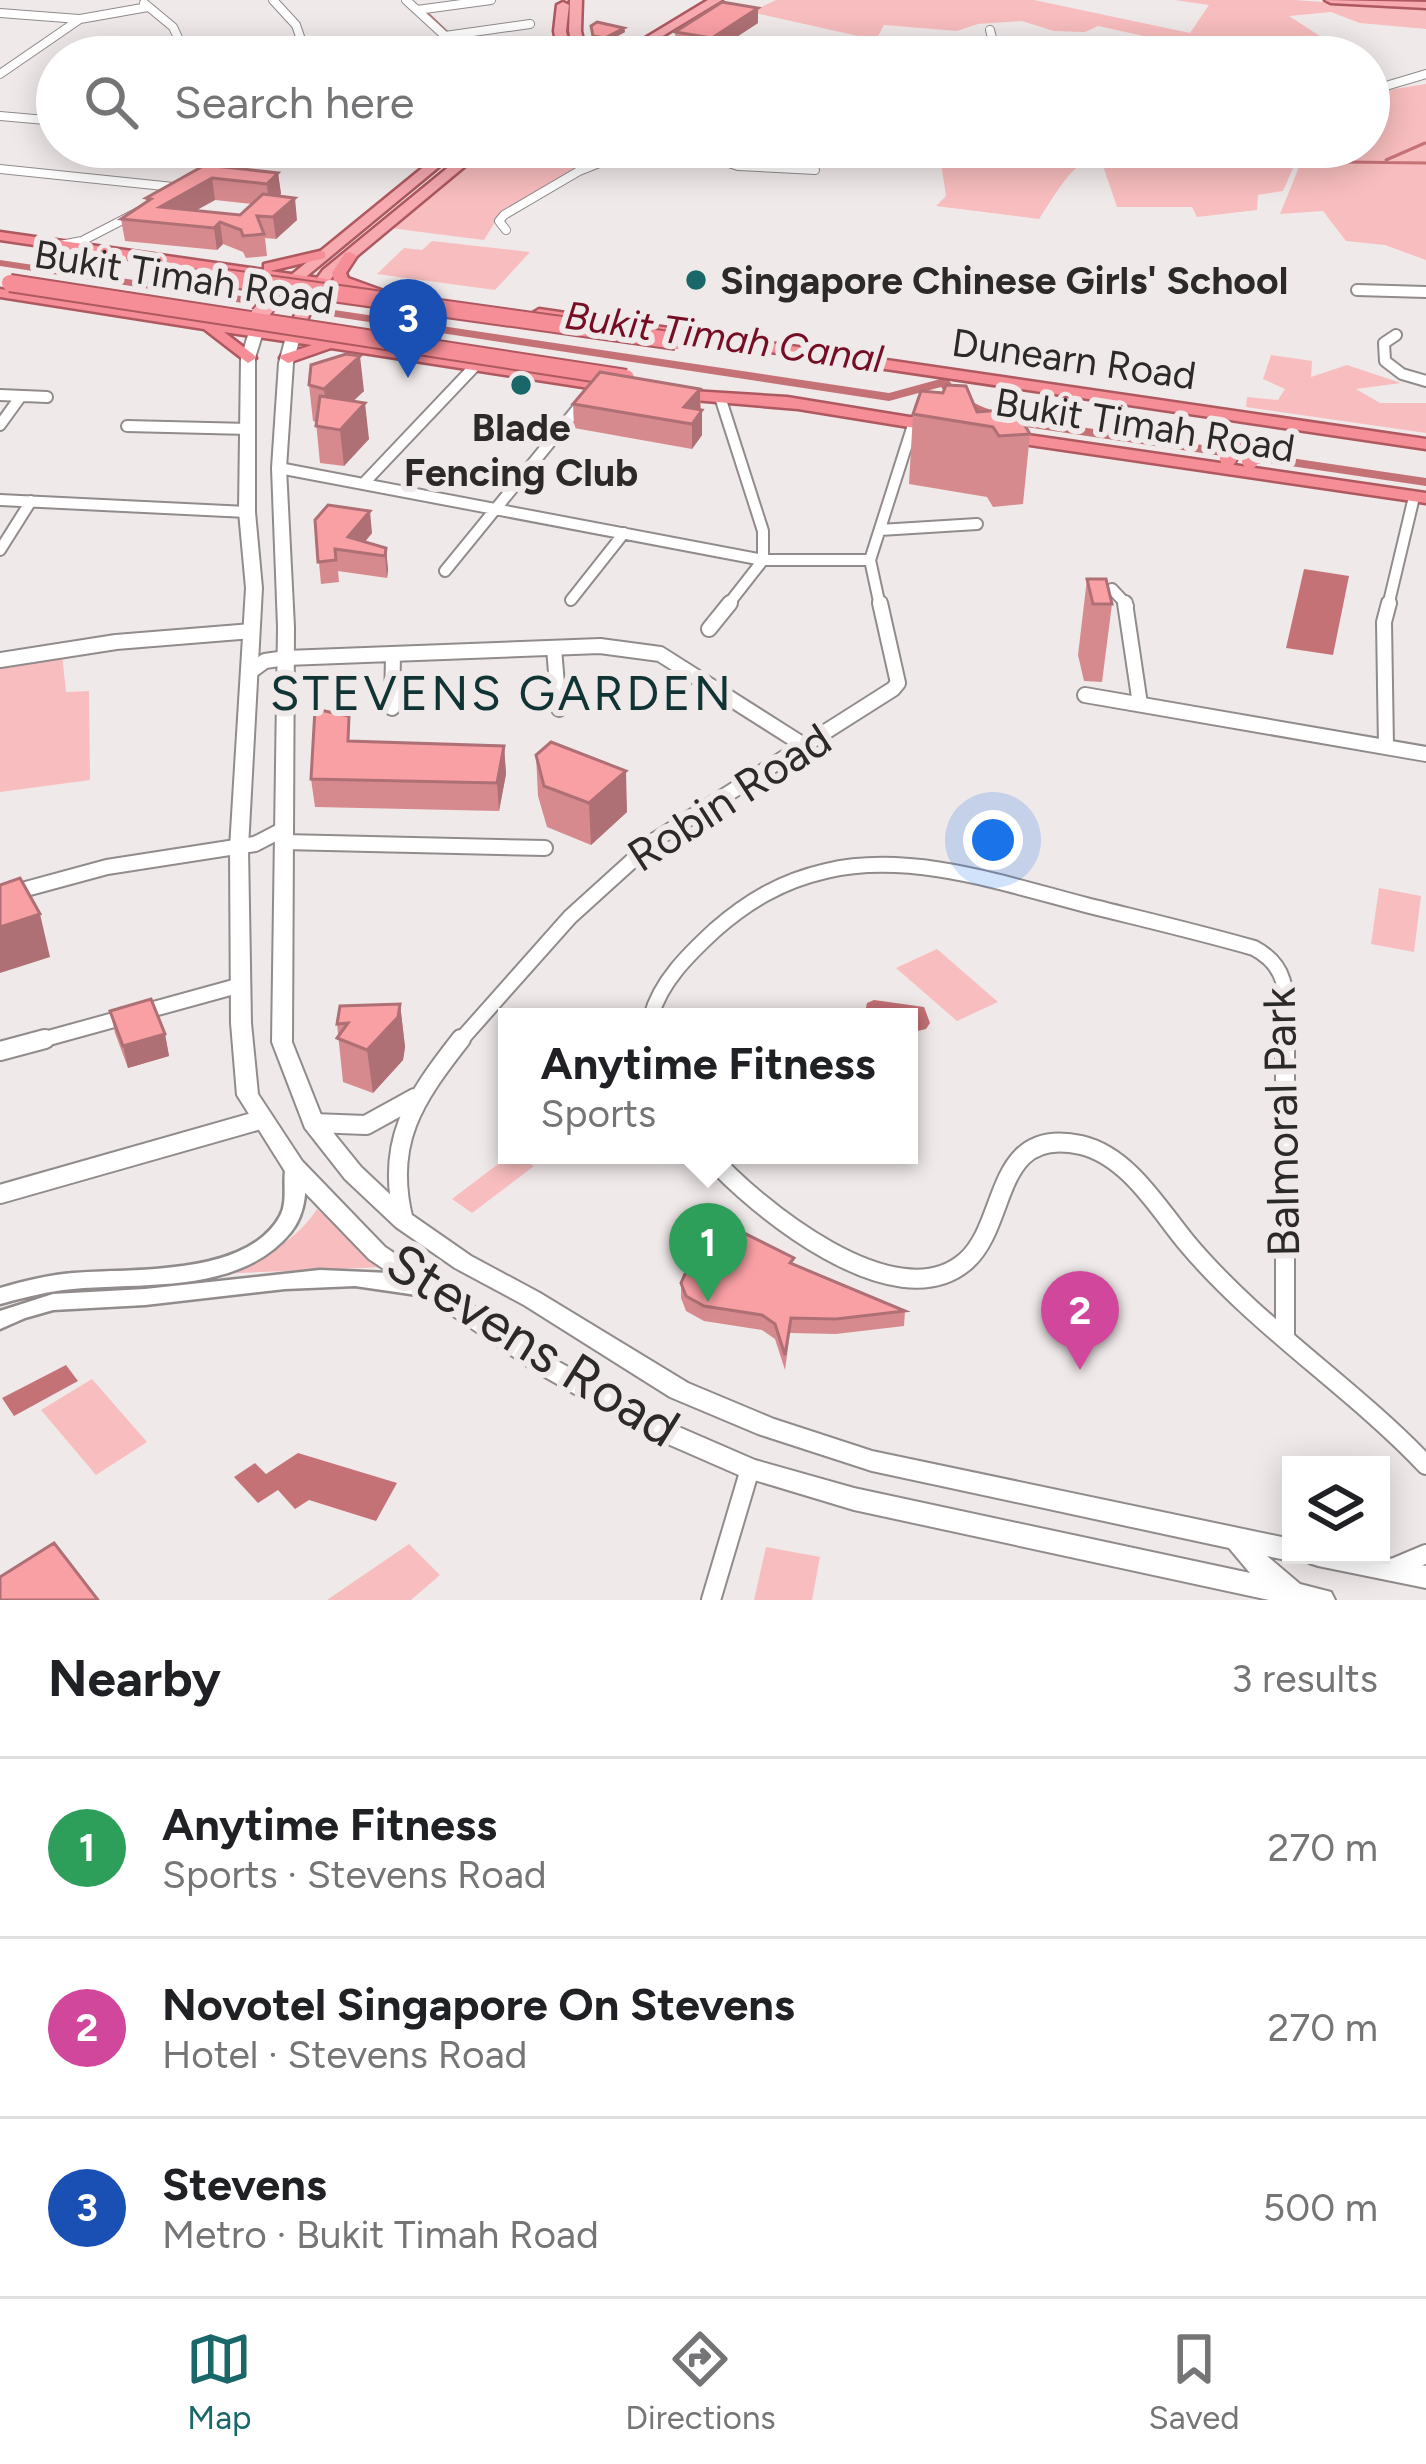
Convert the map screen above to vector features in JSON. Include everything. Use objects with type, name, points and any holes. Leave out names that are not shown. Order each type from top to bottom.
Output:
[{"type":"highway","name":"Dunearn Road","points":[[0,240],[676,341],[864,363],[1426,444]]},
{"type":"highway","points":[[57,248],[81,244],[864,363]]},
{"type":"highway","points":[[196,265],[277,267],[320,255]]},
{"type":"highway","points":[[350,256],[339,273],[341,280],[356,288]]},
{"type":"highway","points":[[3,286],[200,322],[296,329],[338,345],[597,385],[801,404]]},
{"type":"highway","name":"Bukit Timah Road","points":[[3,286],[653,389],[801,404],[949,428]]},
{"type":"highway","points":[[200,322],[248,358]]},
{"type":"highway","points":[[288,358],[338,345]]},
{"type":"highway","points":[[1229,415],[1247,448],[1274,478]]},
{"type":"highway","points":[[1187,464],[1228,459],[1296,424]]},
{"type":"highway","name":"Bukit Timah Road","points":[[972,432],[1420,498]]},
{"type":"main road","points":[[561,36],[565,0]]},
{"type":"main road","points":[[576,0],[576,36]]},
{"type":"main road","points":[[655,36],[716,0]]},
{"type":"main road","points":[[1331,0],[1426,4]]},
{"type":"main road","points":[[257,323],[279,292],[320,255],[430,168]]},
{"type":"main road","points":[[296,329],[320,282],[456,168]]},
{"type":"main road","name":"Stevens Road","points":[[257,323],[248,358],[247,512],[254,588],[239,848],[241,985],[248,1095],[294,1166],[377,1253],[544,1365],[656,1428],[749,1469],[854,1499],[1309,1597]]},
{"type":"main road","name":"Stevens Road","points":[[296,329],[288,358],[279,468],[286,627],[282,1042],[314,1123],[353,1173],[404,1221],[464,1262],[679,1390],[767,1427],[872,1461],[1282,1548]]},
{"type":"main road","points":[[252,639],[278,641],[286,627]]},
{"type":"main road","points":[[1237,1539],[1264,1571],[1309,1597]]},
{"type":"main road","points":[[1364,1564],[1426,1577]]},
{"type":"street","points":[[273,0],[300,36]]},
{"type":"street","points":[[406,0],[445,36],[530,24]]},
{"type":"street","points":[[417,10],[491,0]]},
{"type":"street","points":[[0,13],[80,19],[144,3],[177,36]]},
{"type":"street","points":[[55,36],[80,19]]},
{"type":"street","points":[[990,30],[992,36]]},
{"type":"street","points":[[0,74],[36,49]]},
{"type":"street","points":[[1390,85],[1426,74]]},
{"type":"street","points":[[0,116],[36,119]]},
{"type":"street","points":[[162,200],[220,168]]},
{"type":"street","points":[[506,230],[499,221],[504,215],[586,168]]},
{"type":"street","points":[[752,168],[819,168]]},
{"type":"street","points":[[0,169],[183,188]]},
{"type":"street","points":[[81,244],[143,209]]},
{"type":"street","points":[[1357,290],[1426,292]]},
{"type":"street","points":[[1396,335],[1384,343],[1385,361],[1402,374],[1426,380]]},
{"type":"street","points":[[364,483],[475,366]]},
{"type":"street","points":[[445,571],[597,385]]},
{"type":"street","points":[[0,395],[47,397]]},
{"type":"street","points":[[0,425],[21,396]]},
{"type":"street","points":[[709,629],[763,560],[763,532],[721,400]]},
{"type":"street","points":[[279,468],[763,560],[869,560],[914,422]]},
{"type":"street","points":[[127,426],[249,429]]},
{"type":"street","points":[[1386,747],[1384,622],[1420,498]]},
{"type":"street","points":[[0,500],[247,512]]},
{"type":"street","points":[[0,550],[31,502]]},
{"type":"street","points":[[880,530],[976,524]]},
{"type":"street","points":[[571,600],[624,533]]},
{"type":"street","name":"Robin Road","points":[[404,1221],[394,1181],[398,1143],[418,1096],[492,1002],[608,877],[687,815],[805,746],[898,682],[869,560]]},
{"type":"street","points":[[1112,589],[1129,607],[1141,704]]},
{"type":"street","points":[[0,660],[116,642],[252,639]]},
{"type":"street","points":[[250,671],[265,661],[286,658],[626,647],[660,654],[805,746]]},
{"type":"street","points":[[554,648],[559,709]]},
{"type":"street","points":[[392,654],[392,708]]},
{"type":"street","points":[[1084,695],[1426,754]]},
{"type":"street","points":[[0,896],[107,867],[239,848],[284,836],[545,848]]},
{"type":"street","name":"Balmoral Park","points":[[656,1008],[680,966],[717,925],[766,893],[838,867],[934,867],[1254,948],[1274,958],[1285,984],[1286,1337]]},
{"type":"street","points":[[0,1051],[241,985]]},
{"type":"street","name":"Robin Road","points":[[314,1123],[366,1125],[418,1096]]},
{"type":"street","points":[[0,1194],[260,1120]]},
{"type":"street","name":"Balmoral Park","points":[[718,1164],[742,1192],[836,1256],[916,1277],[945,1273],[964,1264],[983,1237],[1013,1164],[1043,1147],[1084,1146],[1102,1152],[1200,1258],[1426,1465]]},
{"type":"street","points":[[0,1296],[36,1286],[142,1280],[218,1267],[271,1239],[288,1221],[294,1166]]},
{"type":"street","points":[[0,1321],[35,1304],[69,1298],[145,1297],[337,1276],[392,1279],[430,1289]]},
{"type":"street","points":[[711,1600],[749,1469]]},
{"type":"street","points":[[1390,1569],[1426,1554]]},
{"type":"shaded area","points":[[776,0],[1034,0],[1190,33],[1209,5],[1175,0],[1294,0],[1426,9],[1426,29],[1360,23],[1331,12],[1289,16],[1320,36],[1144,36],[1098,26],[1085,32],[1054,31],[1022,21],[978,24],[957,31],[884,25],[878,36],[858,36],[751,12]]},
{"type":"shaded area","points":[[1426,84],[1426,260],[1385,245],[1346,241],[1323,211],[1280,214],[1299,168],[1390,168],[1390,90]]},
{"type":"shaded area","points":[[463,168],[582,168],[500,214],[484,240],[390,228]]},
{"type":"shaded area","points":[[942,168],[1076,168],[1039,219],[936,206],[946,196]]},
{"type":"shaded area","points":[[1104,168],[1293,168],[1283,191],[1258,195],[1257,210],[1197,217],[1192,207],[1117,207]]},
{"type":"shaded area","points":[[432,241],[530,252],[495,290],[377,274],[404,248],[422,250]]},
{"type":"shaded area","points":[[1271,355],[1312,361],[1311,377],[1347,365],[1401,383],[1356,389],[1380,403],[1426,403],[1426,433],[1246,407],[1247,397],[1278,400],[1285,389],[1263,379]]},
{"type":"shaded area","points":[[1304,569],[1349,576],[1333,655],[1286,648]]},
{"type":"shaded area","points":[[62,655],[66,692],[89,691],[90,780],[0,792],[0,666]]},
{"type":"shaded area","points":[[1379,888],[1421,896],[1414,952],[1371,944]]},
{"type":"shaded area","points":[[937,949],[998,1002],[957,1021],[896,968]]},
{"type":"shaded area","points":[[867,1003],[924,1007],[930,1023],[918,1031],[918,1008],[866,1008]]},
{"type":"shaded area","points":[[498,1164],[534,1166],[472,1213],[452,1199]]},
{"type":"shaded area","points":[[317,1209],[384,1267],[214,1274],[284,1242]]},
{"type":"shaded area","points":[[66,1365],[78,1381],[14,1416],[2,1398]]},
{"type":"shaded area","points":[[92,1379],[147,1442],[96,1475],[41,1410]]},
{"type":"shaded area","points":[[298,1453],[397,1483],[376,1521],[309,1500],[295,1509],[278,1490],[258,1503],[234,1477],[255,1463],[266,1474]]},
{"type":"shaded area","points":[[409,1544],[440,1575],[411,1600],[327,1600]]},
{"type":"shaded area","points":[[766,1547],[820,1557],[812,1600],[754,1600]]},
{"type":"building","points":[[722,2],[758,8],[715,36],[675,32]]},
{"type":"building","points":[[597,22],[624,28],[609,36],[593,36],[591,26]]},
{"type":"building","points":[[200,168],[232,168],[278,173],[267,184],[212,178],[160,207],[240,215],[263,194],[295,198],[273,217],[257,216],[264,234],[243,236],[241,230],[220,222],[214,228],[121,219],[151,199],[146,198]]},
{"type":"building","points":[[346,354],[360,356],[324,389],[309,385],[311,365]]},
{"type":"building","points":[[600,372],[700,389],[684,407],[702,410],[692,424],[573,404]]},
{"type":"building","points":[[946,385],[966,386],[977,412],[1015,409],[1030,434],[999,436],[993,427],[913,414],[921,391],[943,393]]},
{"type":"building","points":[[320,396],[365,403],[340,430],[316,426]]},
{"type":"building","points":[[328,505],[370,511],[348,537],[386,548],[385,556],[335,549],[336,560],[318,562],[315,520]]},
{"type":"building","points":[[1087,579],[1106,579],[1112,604],[1093,604]]},
{"type":"building","points":[[315,709],[349,716],[348,741],[504,746],[497,783],[311,779]]},
{"type":"building","points":[[551,742],[626,771],[589,803],[544,786],[536,755]]},
{"type":"building","points":[[20,878],[40,914],[0,927],[0,885]]},
{"type":"building","points":[[151,999],[165,1034],[123,1046],[110,1011]]},
{"type":"building","points":[[400,1004],[398,1017],[367,1050],[337,1038],[348,1023],[337,1024],[340,1006]]},
{"type":"building","points":[[714,1218],[794,1258],[790,1263],[905,1311],[836,1319],[791,1318],[785,1355],[775,1324],[762,1315],[704,1306],[686,1296],[681,1283],[700,1264],[681,1253]]},
{"type":"building","points":[[54,1543],[98,1600],[0,1600],[0,1577]]},
{"type":"waterway","points":[[425,11],[447,32]]},
{"type":"waterway","points":[[1390,158],[1425,143]]},
{"type":"waterway","points":[[1390,163],[1426,163]]},
{"type":"waterway","name":"Bukit Timah Canal","points":[[0,263],[889,397],[944,382],[968,406],[1026,423],[1426,482]]},
{"type":"place","name":"Singapore Chinese Girls' School","points":[[696,280]]},
{"type":"place","name":"Stevens","points":[[408,378]]},
{"type":"place","name":"Blade Fencing Club","points":[[521,385]]},
{"type":"place","name":"Anytime Fitness","points":[[708,1302]]},
{"type":"place","name":"Novotel Singapore On Stevens","points":[[1080,1370]]},
{"type":"district","name":"STEVENS GARDEN","points":[[502,693]]}]
